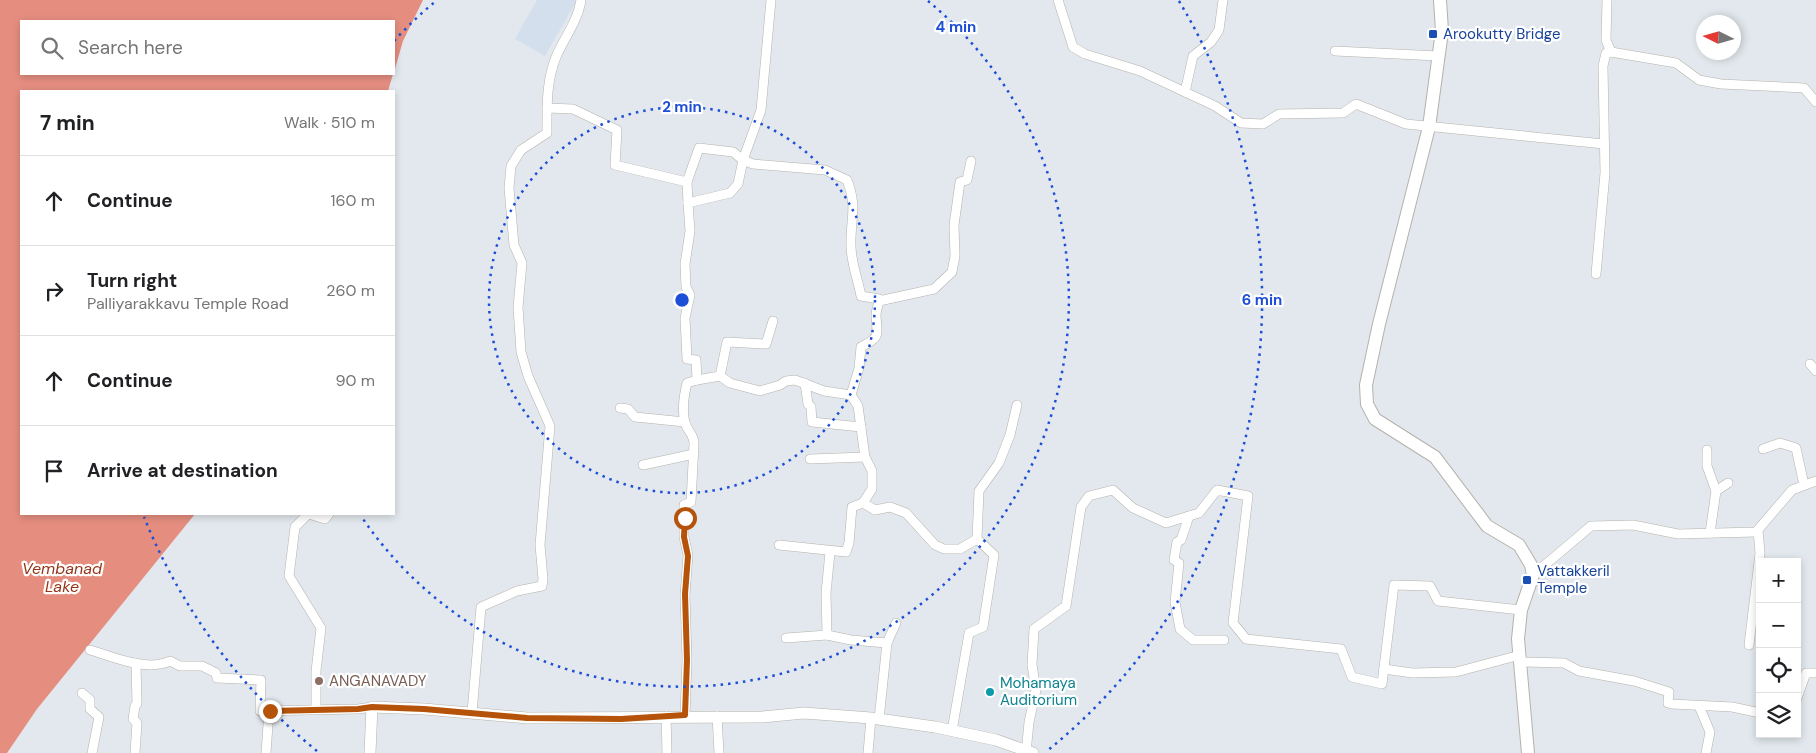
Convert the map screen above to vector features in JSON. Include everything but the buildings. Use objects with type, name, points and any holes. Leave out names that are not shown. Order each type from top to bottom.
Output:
[{"type":"main road","points":[[1440,0],[1442,31],[1429,127],[1379,324],[1366,385],[1367,404],[1375,419],[1435,457],[1487,526],[1519,545],[1526,556],[1533,575],[1521,610],[1518,639],[1528,753]]},
{"type":"street","points":[[472,713],[481,607],[517,591],[542,586],[540,545],[550,426],[528,376],[521,352],[518,307],[522,263],[514,245],[509,188],[510,166],[521,150],[547,133],[547,84],[556,57],[580,10],[581,0]]},
{"type":"street","points":[[688,203],[730,193],[738,184],[743,160],[761,110],[771,0]]},
{"type":"street","points":[[1058,0],[1073,46],[1085,54],[1140,71],[1215,106],[1241,123],[1263,124],[1279,114],[1343,113],[1356,104],[1406,124],[1604,144]]},
{"type":"street","points":[[1185,92],[1193,56],[1211,42],[1219,30],[1223,0]]},
{"type":"street","points":[[1607,0],[1606,40],[1611,52]]},
{"type":"street","points":[[1335,51],[1438,56]]},
{"type":"street","points":[[1596,274],[1605,173],[1603,66],[1606,53],[1611,52],[1676,63],[1699,80],[1721,84],[1804,88],[1816,102]]},
{"type":"street","points":[[547,108],[573,109],[617,130],[615,165],[687,182]]},
{"type":"street","points":[[698,380],[696,360],[687,359],[685,318],[690,295],[686,287],[685,264],[690,238],[687,182],[699,148],[733,152],[743,160],[753,164],[826,170],[847,180],[853,204],[854,222],[851,246],[861,296],[879,299],[879,301],[934,289],[952,272],[955,256],[954,224],[960,182],[967,180],[971,161]]},
{"type":"street","points":[[779,544],[830,552],[846,552],[849,543],[852,507],[863,503],[872,488],[872,471],[864,457],[858,406],[851,395],[859,368],[860,347],[873,342],[876,338],[878,321],[876,315],[879,301]]},
{"type":"street","points":[[720,376],[727,342],[766,344],[773,321]]},
{"type":"street","points":[[685,715],[687,660],[685,594],[688,556],[684,537],[684,505],[692,502],[694,454],[694,435],[685,422],[684,397],[687,383],[720,376],[730,384],[760,391],[780,386],[786,381],[804,383],[824,391],[851,395]]},
{"type":"street","points":[[804,383],[808,404],[811,407],[812,422],[861,428]]},
{"type":"street","points":[[952,730],[969,633],[983,627],[994,555],[977,539],[979,491],[999,463],[1010,435],[1017,405]]},
{"type":"street","points":[[620,408],[628,409],[635,418],[685,422]]},
{"type":"street","points":[[1763,449],[1780,443],[1796,448],[1804,486]]},
{"type":"street","points":[[1707,450],[1707,466],[1716,491],[1710,533]]},
{"type":"street","points":[[643,464],[694,454]]},
{"type":"street","points":[[810,458],[864,457]]},
{"type":"street","points":[[1533,575],[1591,526],[1633,525],[1678,534],[1756,532],[1792,490],[1816,481]]},
{"type":"street","points":[[1716,491],[1728,482]]},
{"type":"street","points":[[90,650],[136,663],[157,665],[170,661],[180,666],[202,666],[216,673],[217,678],[261,680],[260,712],[372,707],[527,718],[621,719],[685,715],[762,717],[804,713],[875,718],[952,730],[996,740],[1028,752],[1029,722],[1036,690],[1032,665],[1034,629],[1066,606],[1081,507],[1089,496],[1114,490],[1133,508],[1166,523],[1199,513],[1217,490],[1248,496],[1233,623],[1246,639],[1341,649],[1352,677],[1382,684],[1394,585],[1430,586],[1438,601],[1521,610]]},
{"type":"street","points":[[863,503],[874,510],[890,507],[906,513],[935,545],[944,549],[960,548],[977,539]]},
{"type":"street","points":[[307,515],[295,527],[289,576],[321,628],[316,671],[316,710]]},
{"type":"street","points":[[312,515],[326,519],[329,515]]},
{"type":"street","points":[[1189,516],[1181,540],[1177,542],[1174,560],[1179,563],[1175,602],[1180,629],[1193,640],[1224,640]]},
{"type":"street","points":[[1749,644],[1760,553],[1758,530]]},
{"type":"street","points":[[826,635],[826,593],[830,552]]},
{"type":"street","points":[[868,753],[887,643],[896,623]]},
{"type":"street","points":[[786,638],[826,635],[851,640],[887,643]]},
{"type":"street","points":[[1384,669],[1412,673],[1456,672],[1520,659],[1564,663],[1580,671],[1634,681],[1669,692],[1668,703],[1732,707],[1756,713]]},
{"type":"street","points":[[135,753],[137,724],[134,719],[135,706],[137,704],[136,663]]},
{"type":"street","points":[[1799,693],[1806,673],[1816,673]]},
{"type":"street","points":[[82,694],[90,700],[90,709],[99,717],[92,753]]},
{"type":"street","points":[[1699,706],[1710,732],[1706,753]]},
{"type":"street","points":[[370,753],[372,707]]},
{"type":"street","points":[[266,753],[270,711]]},
{"type":"street","points":[[666,716],[667,753]]},
{"type":"street","points":[[717,716],[719,753]]},
{"type":"shaded area","points":[[537,0],[577,0],[545,56],[515,39]]},
{"type":"water","name":"Vembanad Lake","points":[[0,0],[423,0],[403,41],[395,69],[395,20],[20,20],[20,75],[393,75],[388,90],[20,90],[20,515],[194,515],[37,709],[7,753],[0,753]]},
{"type":"place","name":"Arookutty Bridge","points":[[1433,34]]},
{"type":"place","name":"Vattakkeril Temple","points":[[1527,580]]},
{"type":"place","name":"ANGANAVADY","points":[[319,681]]},
{"type":"place","name":"Mohamaya Auditorium","points":[[990,692]]},
{"type":"route","points":[[270,711],[372,707],[424,709],[527,718],[621,719],[685,715],[687,660],[685,594],[688,556],[684,537],[685,518]]}]
